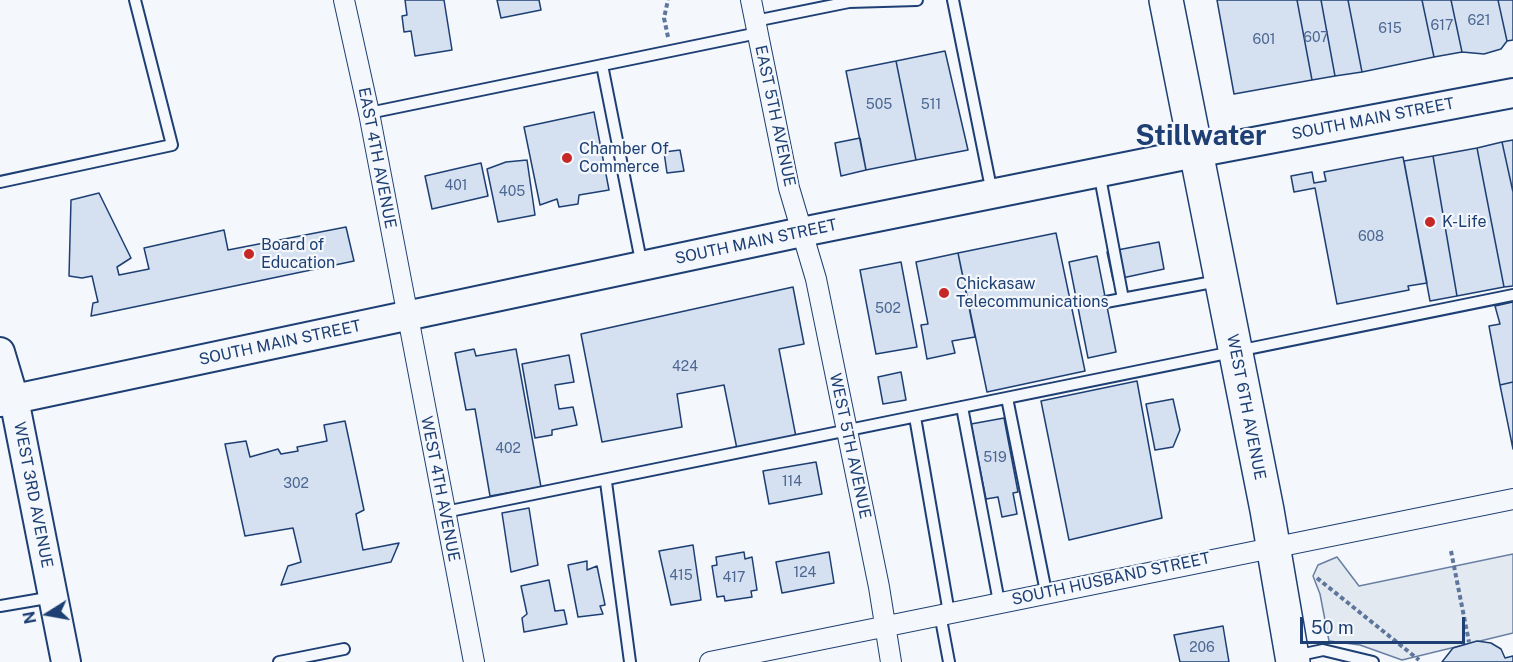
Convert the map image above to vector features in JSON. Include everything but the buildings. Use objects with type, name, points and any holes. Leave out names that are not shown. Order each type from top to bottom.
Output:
[{"type":"highway","name":"WEST 6TH AVENUE","points":[[1166,0],[1293,659]]},
{"type":"main road","name":"SOUTH MAIN STREET","points":[[7,400],[802,232],[1195,153],[1513,93]]},
{"type":"main road","name":"WEST 3RD AVENUE","points":[[0,352],[7,400],[53,596],[66,662]]},
{"type":"street","name":"EAST 4TH AVENUE","points":[[344,0],[369,112],[406,316]]},
{"type":"street","name":"EAST 5TH AVENUE","points":[[751,0],[789,188],[802,232]]},
{"type":"street","name":"WEST 5TH AVENUE","points":[[802,232],[816,279],[891,662]]},
{"type":"street","name":"WEST 4TH AVENUE","points":[[406,316],[474,662]]},
{"type":"street","name":"SOUTH HUSBAND STREET","points":[[710,662],[1272,546],[1513,499]]},
{"type":"lane","points":[[0,182],[172,145],[135,0]]},
{"type":"lane","points":[[369,112],[671,50],[849,1],[917,0]]},
{"type":"lane","points":[[952,0],[992,194]]},
{"type":"lane","points":[[602,65],[642,266]]},
{"type":"lane","points":[[1099,172],[1123,298]]},
{"type":"lane","points":[[1106,302],[1221,280]]},
{"type":"lane","points":[[445,512],[606,482],[1235,350],[1513,295]]},
{"type":"lane","points":[[1007,398],[1046,592]]},
{"type":"lane","points":[[962,407],[999,602]]},
{"type":"lane","points":[[915,417],[949,662]]},
{"type":"lane","points":[[606,482],[630,662]]},
{"type":"lane","points":[[0,606],[53,596]]},
{"type":"lane","points":[[279,662],[344,649]]},
{"type":"lane","points":[[1293,659],[1323,650],[1373,662]]},
{"type":"path","points":[[668,0],[664,18],[671,50]]},
{"type":"path","points":[[1451,551],[1469,642]]},
{"type":"path","points":[[1317,578],[1419,660]]},
{"type":"shaded area","points":[[1513,554],[1513,633],[1402,660],[1360,645],[1329,641],[1320,594],[1313,576],[1318,565],[1337,557],[1359,586]]},
{"type":"place","name":"Chamber Of Commerce","points":[[567,158]]},
{"type":"place","name":"K-Life","points":[[1430,222]]},
{"type":"place","name":"Board of Education","points":[[249,254]]},
{"type":"place","name":"Chickasaw Telecommunications","points":[[944,293]]},
{"type":"district","name":"Stillwater","points":[[1201,136]]}]
